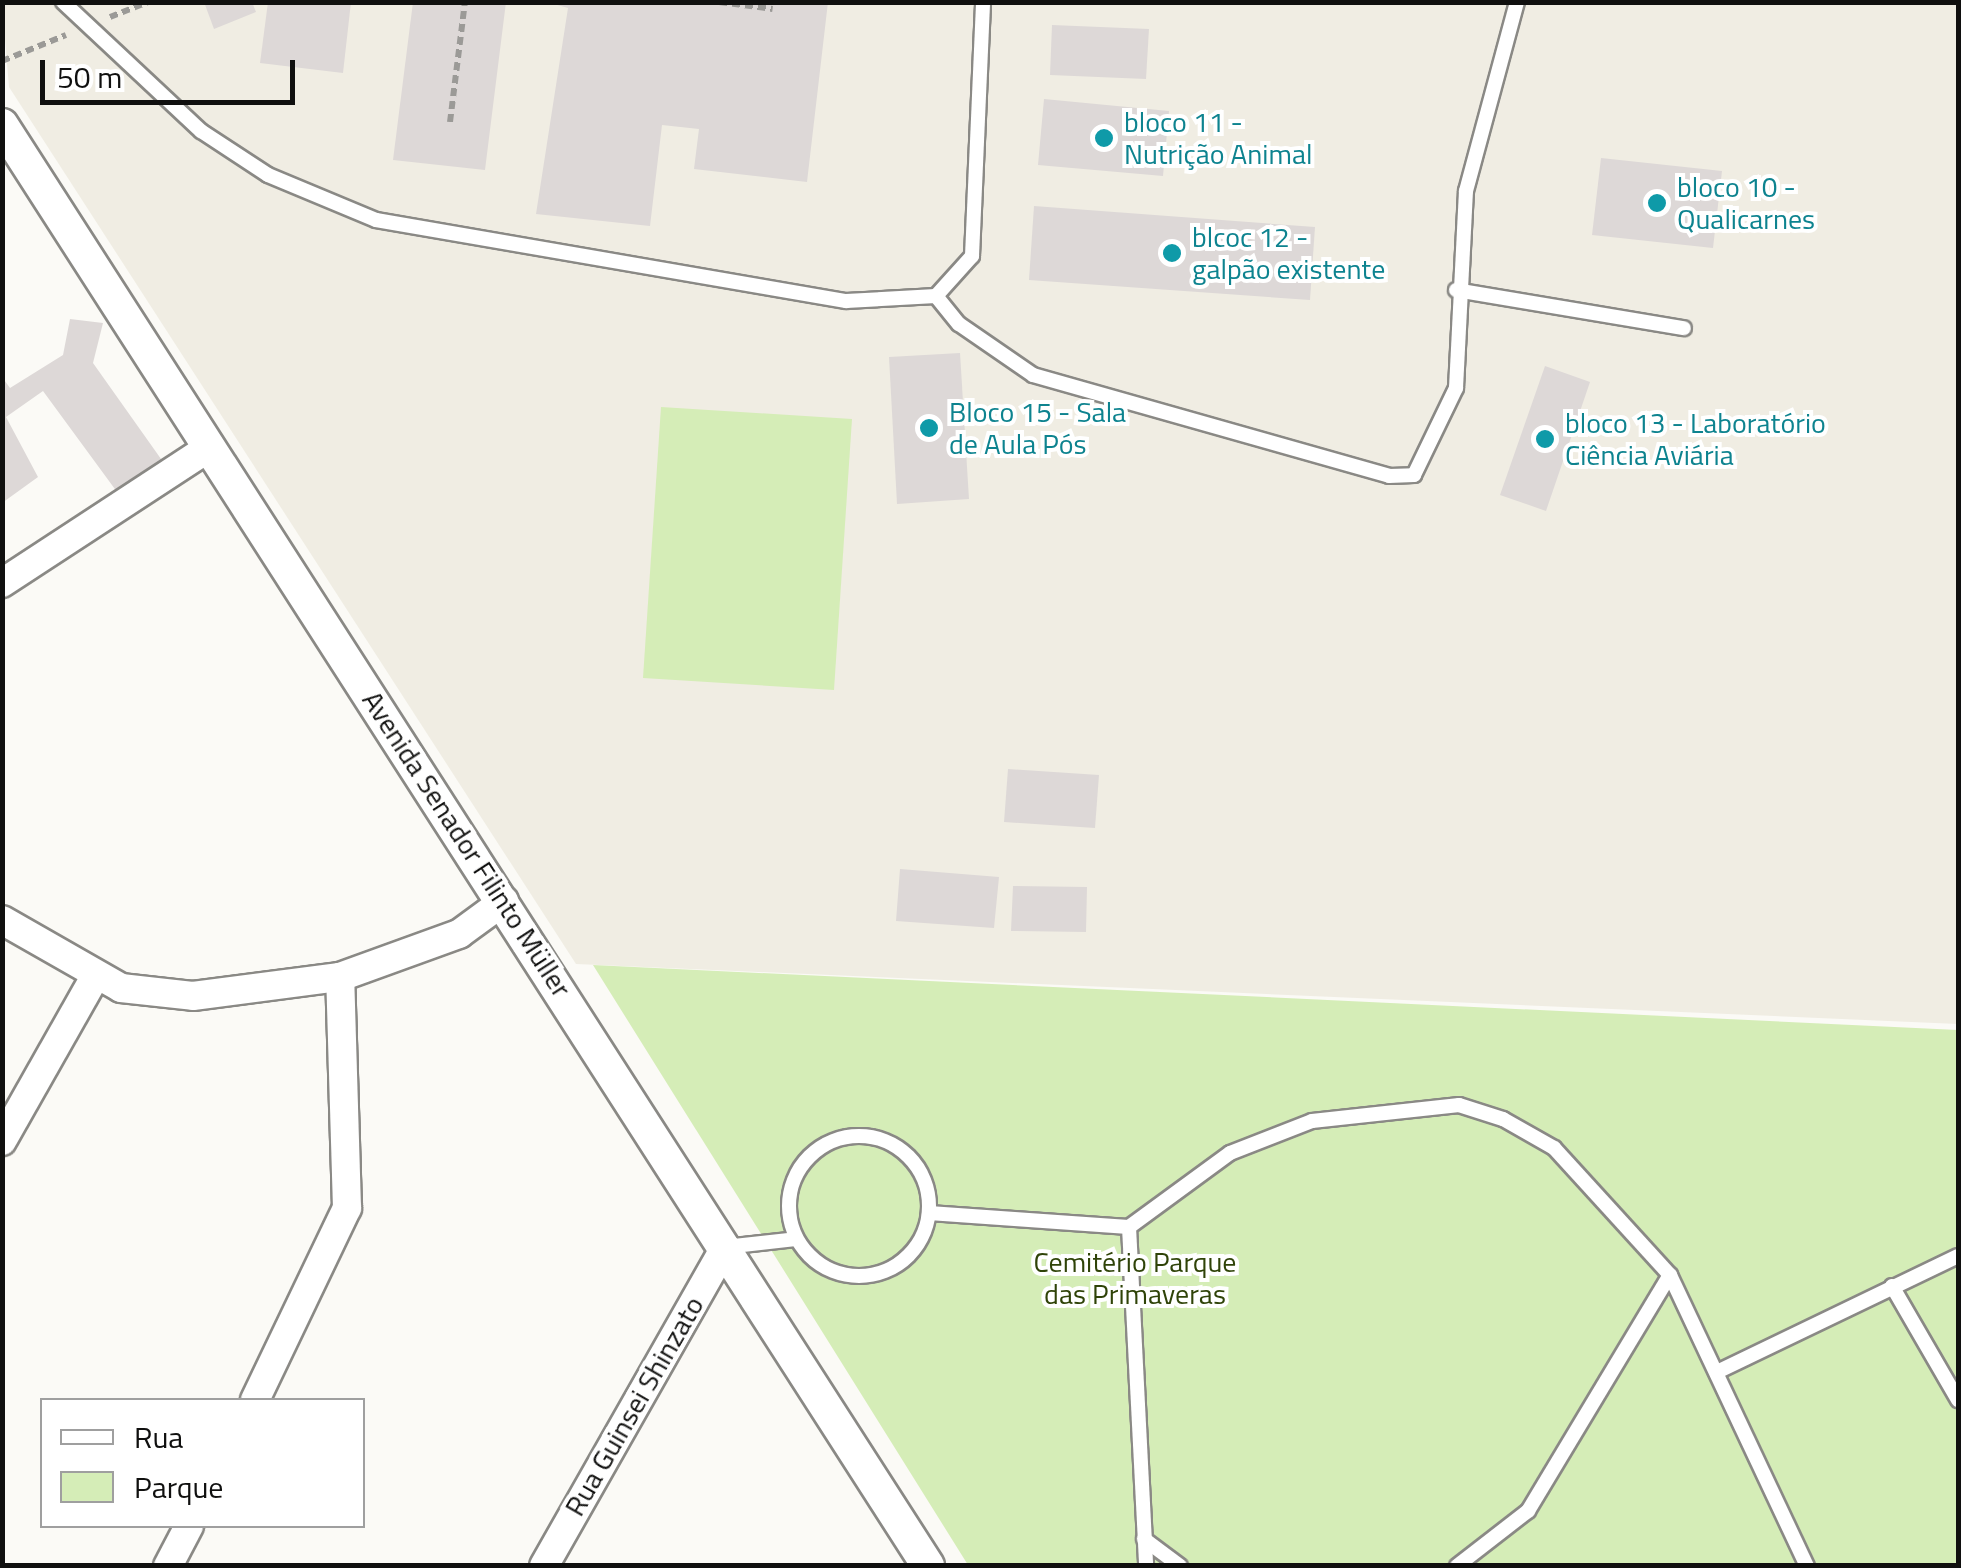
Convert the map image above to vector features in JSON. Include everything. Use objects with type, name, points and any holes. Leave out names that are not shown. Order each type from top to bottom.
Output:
[{"type":"street","name":"Avenida Senador Filinto Müller","points":[[2,126],[504,901],[928,1566]]},
{"type":"street","points":[[2,583],[210,446]]},
{"type":"street","points":[[2,920],[96,975],[193,996],[340,977],[459,934],[504,901]]},
{"type":"street","points":[[2,1141],[96,975]]},
{"type":"street","points":[[256,1398],[347,1208],[340,977]]},
{"type":"street","name":"Rua Guinsei Shinzato","points":[[544,1566],[725,1247]]},
{"type":"street","points":[[168,1566],[188,1528]]},
{"type":"lane","points":[[62,2],[201,131],[268,175],[376,220],[846,301],[936,296],[972,256],[983,2]]},
{"type":"lane","points":[[936,296],[958,324],[1033,375],[1389,476],[1414,475],[1433,452],[1456,388],[1456,290],[1466,191],[1517,2]]},
{"type":"lane","points":[[1456,290],[1684,328]]},
{"type":"lane","points":[[929,1213],[1130,1226],[1266,1136],[1312,1121],[1459,1106],[1554,1148],[1670,1275],[1807,1566]]},
{"type":"lane","points":[[725,1247],[796,1239],[842,1275],[882,1274],[914,1250],[929,1213],[910,1158],[876,1138],[836,1140],[794,1180],[796,1239]]},
{"type":"lane","points":[[1130,1226],[1146,1566]]},
{"type":"lane","points":[[1718,1372],[1958,1256]]},
{"type":"lane","points":[[1457,1566],[1528,1511],[1670,1275]]},
{"type":"lane","points":[[1892,1286],[1958,1400]]},
{"type":"lane","points":[[1144,1539],[1180,1566]]},
{"type":"path","points":[[450,122],[465,2]]},
{"type":"path","points":[[720,2],[773,9]]},
{"type":"shaded area","points":[[2,3],[1958,3],[1958,1024],[576,964],[9,87]]},
{"type":"green space","points":[[661,407],[852,419],[834,690],[643,678]]},
{"type":"green space","name":"Cemitério Parque das Primaveras","points":[[593,965],[1958,1030],[1958,1565],[968,1565]]},
{"type":"building","points":[[204,2],[252,2],[256,12],[214,29]]},
{"type":"building","points":[[268,2],[351,2],[343,73],[260,63]]},
{"type":"building","points":[[413,2],[506,2],[485,170],[393,160]]},
{"type":"building","points":[[547,2],[828,2],[807,182],[694,169],[699,129],[662,125],[650,226],[536,214],[568,8]]},
{"type":"building","points":[[1052,25],[1149,29],[1146,79],[1050,75]]},
{"type":"building","name":"bloco 11 - Nutrição Animal","points":[[1044,99],[1169,111],[1163,176],[1038,165]]},
{"type":"building","name":"bloco 10 - Qualicarnes","points":[[1601,158],[1722,171],[1713,248],[1592,235]]},
{"type":"building","name":"blcoc 12 - galpão existente","points":[[1034,206],[1315,227],[1310,300],[1029,280]]},
{"type":"building","points":[[70,319],[103,323],[93,363],[166,466],[120,496],[43,391],[6,417],[38,477],[2,503],[2,377],[10,388],[63,355]]},
{"type":"building","name":"Bloco 15 - Sala de Aula Pós","points":[[960,353],[969,499],[897,504],[889,357]]},
{"type":"building","name":"bloco 13 - Laboratório Ciência Aviária","points":[[1545,366],[1590,382],[1546,511],[1500,495]]},
{"type":"building","points":[[1008,769],[1099,775],[1095,828],[1004,822]]},
{"type":"building","points":[[900,869],[999,877],[994,928],[896,921]]},
{"type":"building","points":[[1013,886],[1087,887],[1086,932],[1011,931]]},
{"type":"place","name":"bloco 11 - Nutrição Animal","points":[[1104,138]]},
{"type":"place","name":"bloco 10 - Qualicarnes","points":[[1657,203]]},
{"type":"place","name":"blcoc 12 - galpão existente","points":[[1172,253]]},
{"type":"place","name":"Bloco 15 - Sala de Aula Pós","points":[[929,428]]},
{"type":"place","name":"bloco 13 - Laboratório Ciência Aviária","points":[[1545,439]]}]
